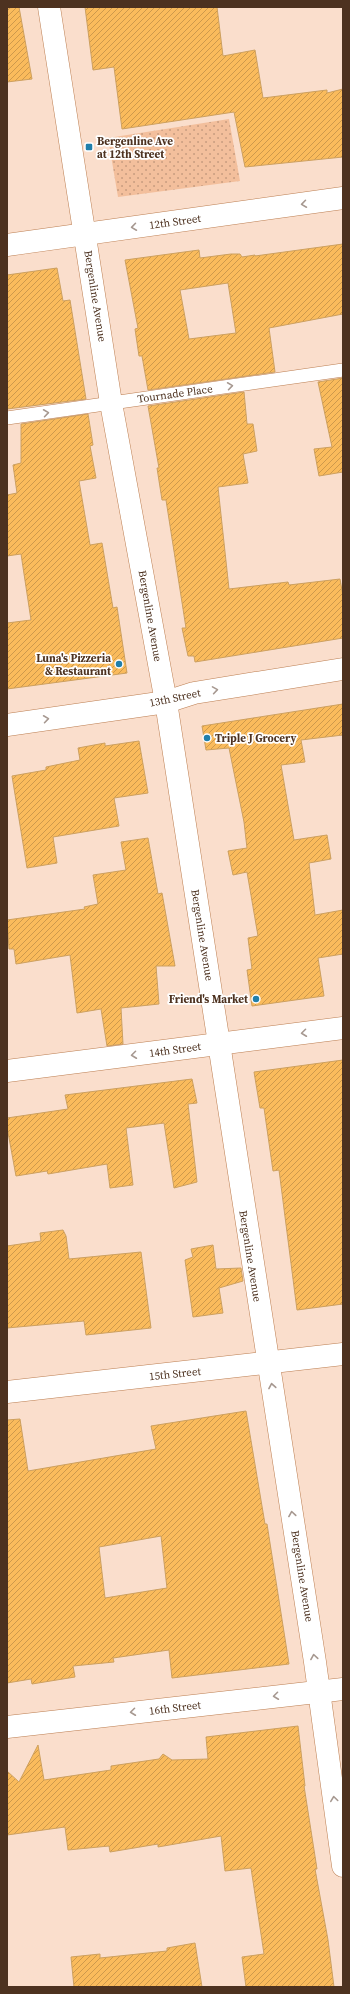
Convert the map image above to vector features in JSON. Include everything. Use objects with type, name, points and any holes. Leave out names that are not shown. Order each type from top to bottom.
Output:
[{"type":"street","name":"Bergenline Avenue","points":[[49,7],[86,234],[111,403],[166,702],[318,1691],[343,1866]]},
{"type":"street","name":"12th Street","points":[[7,245],[343,198]]},
{"type":"street","name":"13th Street","points":[[7,725],[166,702],[194,693],[343,669]]},
{"type":"street","name":"14th Street","points":[[7,1071],[343,1028]]},
{"type":"street","name":"15th Street","points":[[7,1392],[343,1354]]},
{"type":"street","name":"16th Street","points":[[7,1727],[343,1689]]},
{"type":"lane","name":"Tournade Place","points":[[7,418],[343,370]]},
{"type":"shaded area","points":[[229,119],[240,181],[118,197],[108,138]]},
{"type":"building","points":[[19,7],[32,79],[7,82],[7,8]]},
{"type":"building","points":[[85,7],[217,7],[223,56],[255,50],[263,98],[327,90],[327,93],[343,89],[343,157],[245,167],[234,112],[122,129],[114,67],[93,70]]},
{"type":"building","points":[[343,244],[343,314],[269,328],[275,372],[148,390],[142,356],[139,356],[135,329],[138,328],[125,260],[199,250],[200,258],[231,254],[240,254],[242,257]],"holes":[[[228,283],[236,333],[189,339],[180,290]]]},
{"type":"building","points":[[57,268],[63,301],[70,300],[86,399],[7,409],[7,275]]},
{"type":"building","points":[[343,378],[343,472],[319,476],[314,449],[332,447],[318,382]]},
{"type":"building","points":[[244,392],[247,424],[253,424],[257,451],[243,454],[248,483],[218,487],[229,589],[288,582],[289,585],[340,579],[343,596],[343,638],[195,662],[194,656],[188,656],[182,628],[186,628],[166,500],[162,500],[157,468],[159,468],[148,406]]},
{"type":"building","points":[[88,414],[93,445],[90,446],[96,478],[79,481],[90,545],[102,543],[113,608],[117,607],[127,673],[7,689],[7,623],[31,620],[21,554],[7,556],[7,495],[17,493],[13,465],[21,463],[21,424]]},
{"type":"building","points":[[343,704],[343,735],[301,740],[305,762],[281,765],[294,840],[327,835],[331,859],[309,863],[315,915],[343,910],[343,954],[318,958],[324,996],[252,1006],[247,970],[252,969],[248,938],[258,936],[247,872],[233,875],[228,851],[247,848],[244,822],[229,748],[206,750],[202,726]]},
{"type":"building","points":[[139,741],[148,793],[114,798],[119,826],[53,837],[57,863],[27,868],[12,776],[46,770],[46,767],[80,760],[78,748],[105,743],[105,746]]},
{"type":"building","points":[[148,838],[158,894],[162,893],[175,966],[156,966],[159,1004],[121,1008],[123,1044],[107,1046],[101,1009],[77,1013],[70,955],[16,964],[14,949],[9,949],[7,920],[85,909],[84,907],[98,904],[93,875],[126,870],[121,842]]},
{"type":"building","points":[[343,1060],[343,1304],[297,1310],[279,1170],[273,1171],[264,1108],[260,1108],[254,1072]]},
{"type":"building","points":[[192,1079],[197,1103],[188,1104],[197,1182],[174,1188],[164,1123],[126,1128],[133,1185],[110,1188],[107,1164],[48,1174],[47,1171],[16,1176],[7,1127],[7,1118],[68,1109],[65,1095]]},
{"type":"building","points":[[63,1230],[66,1236],[69,1259],[141,1252],[151,1328],[86,1335],[84,1321],[7,1328],[7,1246],[41,1241],[40,1233]]},
{"type":"building","points":[[213,1245],[216,1269],[241,1268],[243,1281],[219,1288],[223,1313],[193,1317],[185,1260],[193,1257],[191,1249]]},
{"type":"building","points":[[246,1411],[265,1524],[267,1524],[289,1664],[172,1678],[169,1650],[113,1658],[114,1662],[73,1666],[75,1677],[32,1684],[31,1679],[7,1683],[7,1420],[20,1419],[28,1471],[156,1449],[151,1426]],"holes":[[[161,1536],[167,1588],[105,1598],[99,1547]]]},
{"type":"building","points":[[298,1726],[304,1786],[317,1869],[315,1869],[328,1940],[334,1987],[246,1987],[242,1957],[264,1954],[251,1868],[225,1871],[221,1836],[158,1847],[158,1844],[110,1852],[109,1846],[68,1850],[65,1827],[7,1835],[7,1771],[19,1782],[38,1745],[44,1780],[111,1770],[111,1766],[159,1759],[163,1754],[172,1760],[208,1759],[206,1737]]},
{"type":"building","points":[[195,1943],[202,1987],[74,1987],[71,1957],[100,1954],[100,1958],[167,1951],[167,1948]]},
{"type":"place","name":"Bergenline Ave at 12th Street","points":[[89,147]]},
{"type":"place","name":"Luna's Pizzeria & Restaurant","points":[[119,664]]},
{"type":"place","name":"Triple J Grocery","points":[[207,738]]},
{"type":"place","name":"Friend's Market","points":[[256,999]]}]
